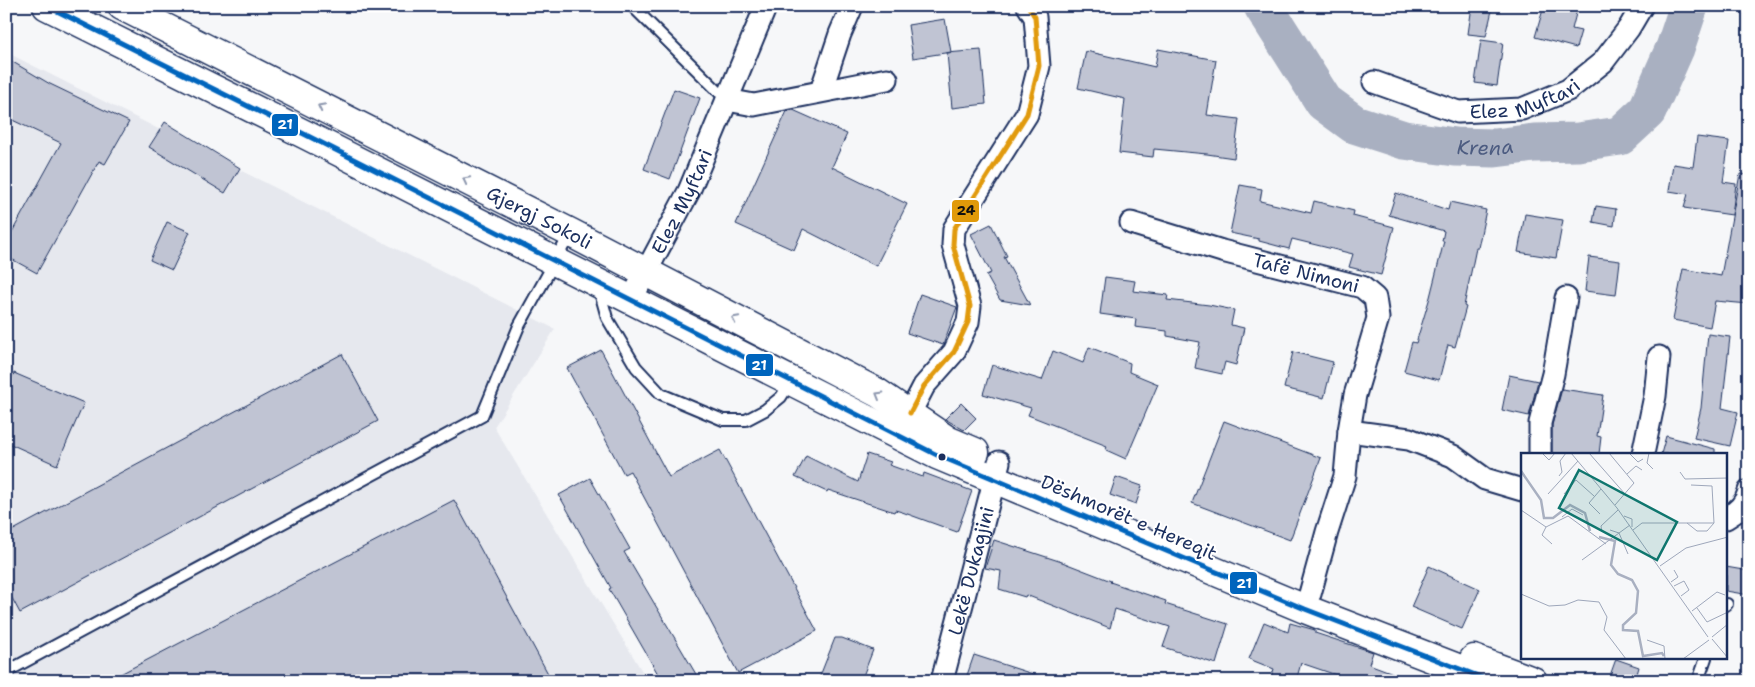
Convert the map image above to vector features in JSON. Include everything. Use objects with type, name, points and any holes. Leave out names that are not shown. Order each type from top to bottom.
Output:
[{"type":"main road","name":"Gjergj Sokoli","points":[[47,6],[791,381],[943,448]]},
{"type":"main road","name":"Gjergj Sokoli","points":[[122,6],[570,233],[878,394],[910,414],[943,448]]},
{"type":"main road","name":"Dëshmorët e Hereqit","points":[[943,448],[1533,681]]},
{"type":"main road","points":[[996,470],[1305,609],[1491,681]]},
{"type":"street","name":"Elez Myftari","points":[[631,300],[689,191],[766,6]]},
{"type":"street","points":[[821,91],[840,34],[852,6]]},
{"type":"street","points":[[910,414],[924,386],[954,352],[968,322],[970,306],[953,244],[954,229],[1027,114],[1039,66],[1035,18],[1028,6]]},
{"type":"street","name":"Elez Myftari","points":[[1374,82],[1458,112],[1522,109],[1568,90],[1603,62],[1629,28],[1642,6]]},
{"type":"street","points":[[727,100],[754,105],[887,78]]},
{"type":"street","name":"Tafë Nimoni","points":[[1131,223],[1222,251],[1362,287],[1375,298],[1378,318],[1356,394],[1349,431],[1345,476],[1310,594]]},
{"type":"street","points":[[1540,453],[1540,423],[1553,374],[1566,298]]},
{"type":"street","points":[[1643,453],[1655,396],[1659,357]]},
{"type":"street","points":[[1349,431],[1409,439],[1453,456],[1485,478],[1521,490]]},
{"type":"street","name":"Lekë Dukagjini","points":[[942,681],[996,470]]},
{"type":"street","points":[[1728,517],[1736,512],[1747,498],[1749,491]]},
{"type":"lane","points":[[632,6],[727,100]]},
{"type":"lane","points":[[6,672],[482,416],[520,326],[570,233]]},
{"type":"lane","points":[[598,283],[607,318],[636,367],[661,394],[723,420],[746,420],[765,410],[781,397],[791,381]]},
{"type":"lane","points":[[1698,681],[1705,660]]},
{"type":"shaded area","points":[[6,52],[555,329],[494,427],[648,681],[6,681]]},
{"type":"building","points":[[1472,6],[1493,6],[1486,36],[1468,34]]},
{"type":"building","points":[[1544,6],[1578,6],[1572,29],[1581,31],[1576,48],[1535,37]]},
{"type":"building","points":[[945,19],[951,52],[913,58],[908,25]]},
{"type":"building","points":[[1481,40],[1503,43],[1497,86],[1475,83]]},
{"type":"building","points":[[1158,49],[1216,60],[1207,115],[1239,119],[1234,158],[1154,149],[1153,157],[1119,153],[1125,99],[1078,88],[1086,51],[1155,67]]},
{"type":"building","points":[[981,50],[986,104],[952,108],[947,53]]},
{"type":"building","points":[[6,58],[50,84],[129,122],[105,164],[99,161],[37,273],[6,256],[6,243],[61,143],[6,117]]},
{"type":"building","points":[[674,89],[700,98],[670,179],[644,169]]},
{"type":"building","points":[[793,110],[847,134],[832,167],[907,204],[876,266],[803,229],[794,250],[736,224],[787,111]]},
{"type":"building","points":[[165,122],[240,168],[225,193],[149,147]]},
{"type":"building","points":[[1697,137],[1729,141],[1723,182],[1736,184],[1732,215],[1684,208],[1688,194],[1669,191],[1673,164],[1693,167]]},
{"type":"building","points":[[1740,174],[1749,175],[1749,304],[1715,301],[1710,327],[1673,320],[1683,269],[1721,276]]},
{"type":"building","points":[[1240,185],[1262,189],[1260,201],[1311,213],[1314,201],[1354,211],[1353,216],[1394,227],[1381,275],[1349,267],[1353,254],[1292,239],[1289,249],[1259,241],[1259,239],[1230,233]]},
{"type":"building","points":[[1396,193],[1448,210],[1450,202],[1486,210],[1464,306],[1466,307],[1455,347],[1448,345],[1439,380],[1404,371],[1412,342],[1416,343],[1430,297],[1444,241],[1442,241],[1444,231],[1389,215]]},
{"type":"building","points":[[1596,206],[1616,209],[1614,226],[1593,222]]},
{"type":"building","points":[[1525,214],[1563,220],[1556,258],[1518,252]]},
{"type":"building","points":[[167,222],[190,232],[172,270],[150,260]]},
{"type":"building","points":[[991,224],[1007,256],[1004,257],[1030,305],[1000,300],[986,275],[991,273],[971,234]]},
{"type":"building","points":[[1589,257],[1620,261],[1616,295],[1585,291]]},
{"type":"building","points":[[1105,277],[1135,281],[1133,291],[1168,295],[1167,300],[1234,310],[1231,325],[1244,328],[1236,365],[1225,362],[1222,374],[1195,368],[1200,342],[1167,336],[1167,331],[1135,327],[1136,319],[1100,314]]},
{"type":"building","points":[[920,294],[957,307],[943,345],[907,333]]},
{"type":"building","points":[[1708,334],[1730,337],[1722,408],[1738,412],[1730,446],[1694,438],[1701,408]]},
{"type":"building","points":[[1089,347],[1130,363],[1129,372],[1158,384],[1126,459],[1106,450],[1107,446],[1028,415],[1031,408],[983,394],[992,365],[1042,380],[1053,351],[1083,363]]},
{"type":"building","points":[[601,350],[669,477],[720,450],[817,631],[738,673],[630,471],[624,474],[567,368]]},
{"type":"building","points":[[1293,352],[1333,362],[1324,398],[1284,388]]},
{"type":"building","points":[[342,354],[378,421],[20,613],[6,587],[6,534]]},
{"type":"building","points":[[14,373],[84,403],[57,465],[6,442],[6,391]]},
{"type":"building","points":[[1509,375],[1538,381],[1529,416],[1502,410]]},
{"type":"building","points":[[1562,389],[1603,395],[1597,436],[1601,437],[1599,453],[1552,453],[1552,425]]},
{"type":"building","points":[[961,403],[976,418],[964,430],[945,419]]},
{"type":"building","points":[[1224,421],[1321,458],[1290,540],[1192,503]]},
{"type":"building","points":[[1666,436],[1715,449],[1715,453],[1661,453]]},
{"type":"building","points":[[867,454],[891,462],[889,465],[923,477],[924,473],[972,491],[957,532],[902,512],[895,510],[894,512],[828,490],[827,492],[795,477],[806,456],[858,482]]},
{"type":"building","points":[[1116,477],[1142,486],[1136,504],[1110,495]]},
{"type":"building","points":[[590,478],[630,549],[624,552],[700,681],[662,681],[609,589],[611,588],[559,495]]},
{"type":"building","points":[[454,500],[552,681],[107,681]]},
{"type":"building","points":[[994,540],[1062,562],[1110,582],[1166,601],[1165,604],[1228,624],[1216,664],[1163,647],[1170,627],[1115,609],[1110,628],[1026,595],[1025,597],[999,589],[1001,571],[985,568]]},
{"type":"building","points":[[1429,566],[1480,589],[1462,629],[1411,607]]},
{"type":"building","points":[[1728,567],[1749,571],[1749,595],[1728,591]]},
{"type":"building","points":[[1264,622],[1288,632],[1290,623],[1315,630],[1315,633],[1373,652],[1369,664],[1409,679],[1409,681],[1354,681],[1301,663],[1296,681],[1270,681],[1274,669],[1249,659]]},
{"type":"building","points":[[835,638],[842,638],[873,650],[861,681],[818,681]]},
{"type":"building","points":[[974,655],[1042,677],[1041,681],[965,681]]},
{"type":"building","points":[[1616,660],[1639,667],[1635,681],[1608,681]]},
{"type":"waterway","name":"Krena","points":[[1263,6],[1324,102],[1354,124],[1404,140],[1455,147],[1495,148],[1534,143],[1578,142],[1620,136],[1647,111],[1675,48],[1689,6]]},
{"type":"transit line","name":"21","points":[[47,6],[937,455],[1305,609],[1491,681]]},
{"type":"transit line","name":"24","points":[[910,413],[924,386],[954,352],[968,322],[970,306],[953,245],[954,229],[1027,114],[1039,66],[1035,17],[1028,6]]}]
